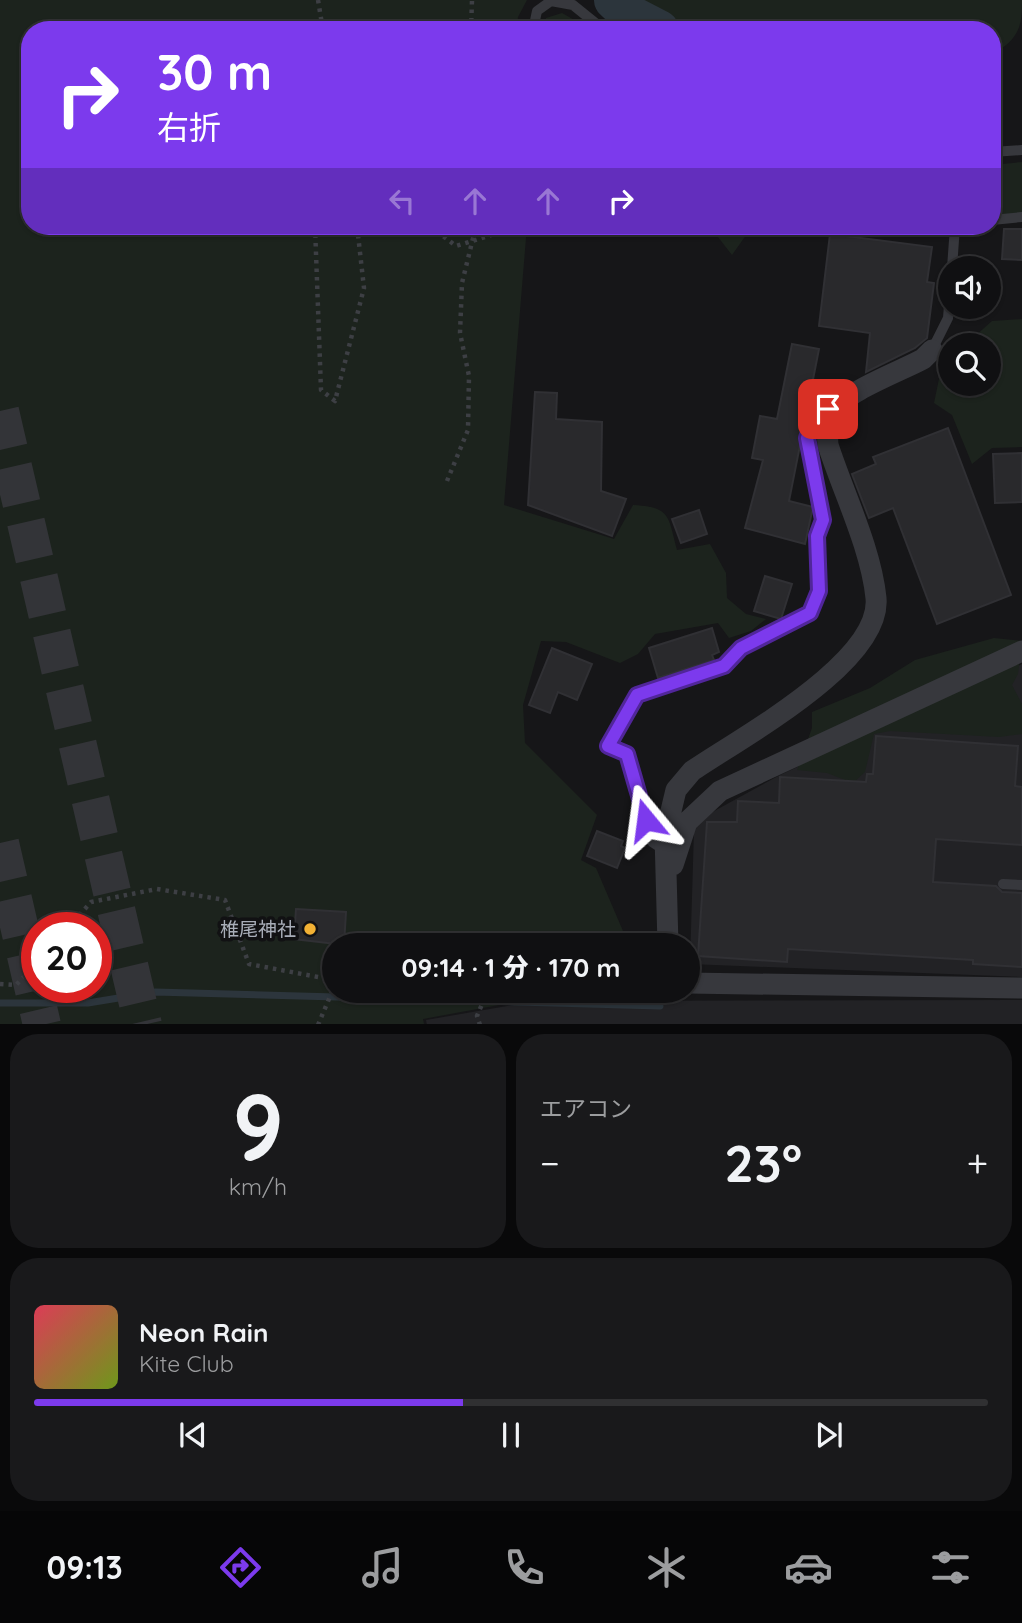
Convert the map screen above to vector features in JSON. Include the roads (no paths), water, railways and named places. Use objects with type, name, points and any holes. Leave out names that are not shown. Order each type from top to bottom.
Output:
[{"type":"street","points":[[668,933],[666,851],[669,811],[676,790],[692,771],[831,676],[854,653],[876,616],[870,569],[828,444],[827,426],[833,411],[844,400],[923,359],[932,350]]},
{"type":"street","points":[[668,888],[676,849],[687,822],[720,791],[1022,651]]},
{"type":"street","points":[[700,983],[1022,988]]},
{"type":"lane","points":[[535,21],[537,11],[551,1],[573,5],[593,21]]},
{"type":"lane","points":[[1001,151],[1022,150]]},
{"type":"lane","points":[[1001,219],[1022,217]]},
{"type":"lane","points":[[953,256],[954,235]]},
{"type":"lane","points":[[932,350],[948,319]]},
{"type":"lane","points":[[666,851],[652,842],[627,754],[608,746],[637,695],[724,666],[741,648],[810,613],[819,591],[817,536],[823,520],[807,438],[813,420],[844,400]]},
{"type":"lane","points":[[1003,884],[1022,885]]},
{"type":"waterway","points":[[614,0],[630,15],[642,21]]},
{"type":"waterway","points":[[627,0],[641,21]]},
{"type":"waterway","points":[[0,1003],[88,1003],[155,992],[660,1006]]},
{"type":"tunnel","points":[[0,411],[143,1024]]},
{"type":"tunnel","points":[[0,843],[42,1024]]},
{"type":"place","name":"椎尾神社","points":[[310,929]]}]
